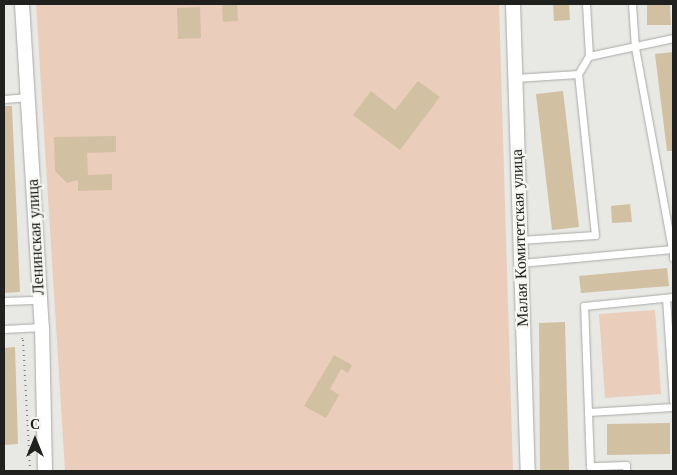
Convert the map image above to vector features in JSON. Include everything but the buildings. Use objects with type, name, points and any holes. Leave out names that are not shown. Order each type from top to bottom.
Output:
[{"type":"street","name":"Ленинская улица","points":[[22,4],[42,327],[45,471]]},
{"type":"street","name":"Малая Комитетская улица","points":[[512,4],[528,471]]},
{"type":"lane","points":[[519,240],[595,235],[578,74],[589,56],[586,4]]},
{"type":"lane","points":[[632,4],[635,48],[673,249],[673,258]]},
{"type":"lane","points":[[589,56],[635,48],[673,38]]},
{"type":"lane","points":[[515,78],[578,74]]},
{"type":"lane","points":[[4,99],[28,97]]},
{"type":"lane","points":[[521,263],[673,249]]},
{"type":"lane","points":[[626,471],[626,465],[590,466],[584,306],[670,298],[673,401]]},
{"type":"lane","points":[[4,301],[40,300]]},
{"type":"lane","points":[[6,329],[42,327]]},
{"type":"lane","points":[[588,412],[673,407]]},
{"type":"path","points":[[6,329],[23,340],[30,471]]},
{"type":"shaded area","points":[[36,4],[499,4],[513,471],[65,471]]},
{"type":"shaded area","points":[[655,310],[661,394],[605,398],[599,314]]}]
